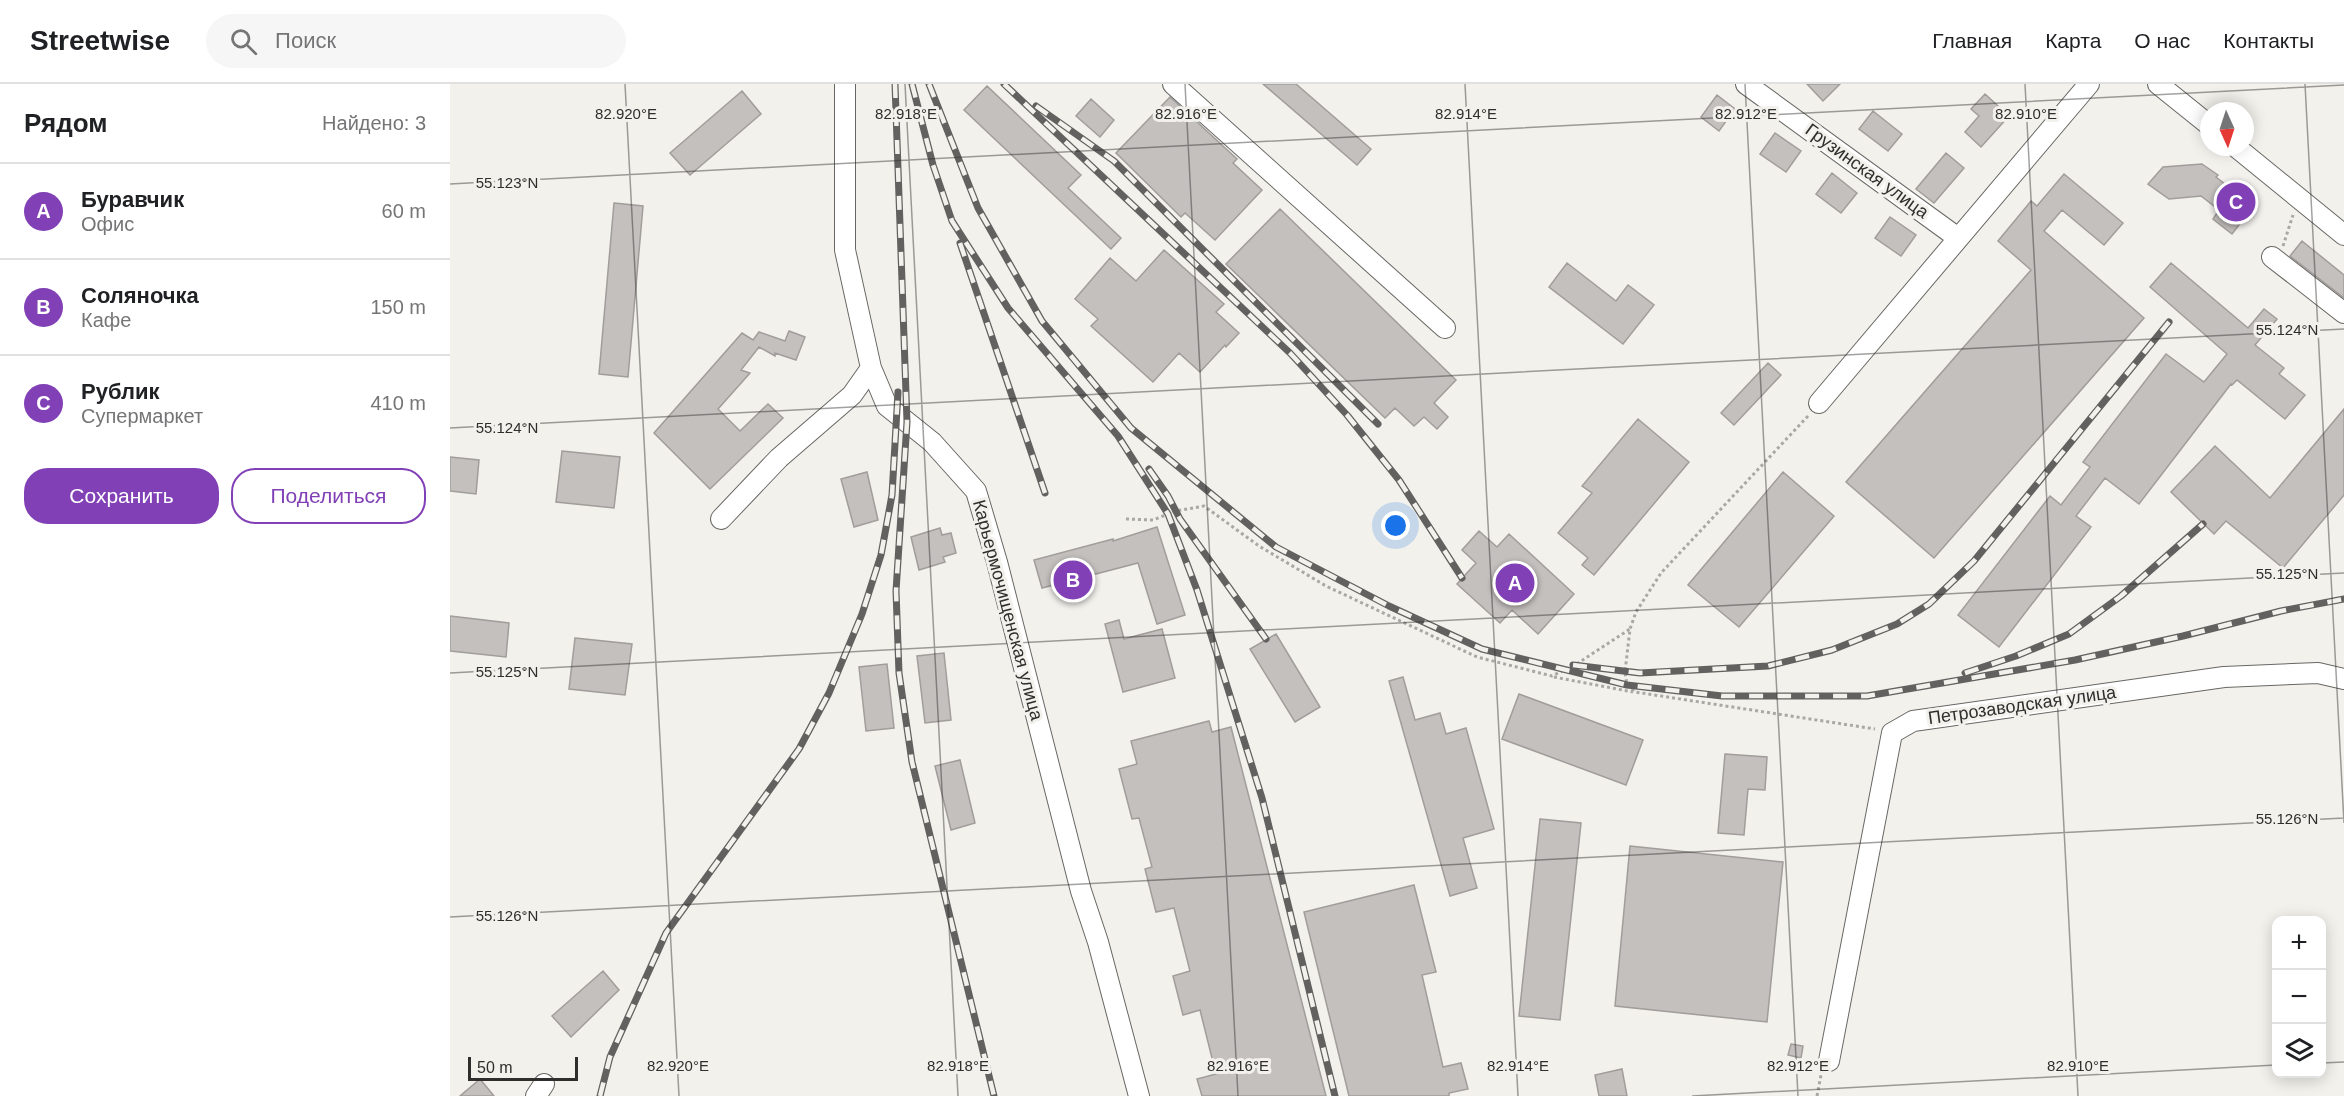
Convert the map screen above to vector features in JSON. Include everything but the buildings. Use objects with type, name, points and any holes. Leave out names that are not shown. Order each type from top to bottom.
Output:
[{"type":"street","name":"Карьермочищенская улица","points":[[846,84],[845,249],[871,368],[887,406],[932,442],[976,491],[1000,573],[1081,891],[1098,942],[1139,1096]]},
{"type":"street","points":[[1173,84],[1445,328]]},
{"type":"street","name":"Грузинская улица","points":[[1746,84],[1958,238]]},
{"type":"street","points":[[1820,403],[2089,84]]},
{"type":"street","points":[[2158,84],[2200,118]]},
{"type":"street","points":[[2247,156],[2344,235]]},
{"type":"street","points":[[2275,260],[2344,313]]},
{"type":"street","points":[[721,519],[779,458],[852,396],[871,368]]},
{"type":"street","name":"Петрозаводская улица","points":[[1892,733],[1913,721],[2224,677],[2319,673],[2344,679]]},
{"type":"street","points":[[1825,1064],[1892,733]]},
{"type":"path","points":[[2275,260],[2294,211]]},
{"type":"path","points":[[1635,693],[1626,685],[1625,672],[1630,629],[1636,612],[1661,573],[1820,403]]},
{"type":"path","points":[[1126,519],[1153,520],[1176,511],[1204,506],[1259,546],[1326,586],[1477,657],[1552,676],[1635,693],[1857,725],[1892,733]]},
{"type":"path","points":[[1552,676],[1575,665],[1630,629]]},
{"type":"path","points":[[1817,1096],[1825,1064]]},
{"type":"railway","points":[[895,84],[907,422],[896,591],[899,673],[912,762],[994,1096]]},
{"type":"railway","points":[[912,84],[933,165],[952,221],[1008,308],[1118,436],[1168,514],[1197,590],[1262,798],[1335,1096]]},
{"type":"railway","points":[[929,84],[978,208],[1042,321],[1131,428],[1276,547],[1389,606],[1482,649],[1627,685],[1722,696],[1867,696],[2075,660],[2281,611],[2344,599]]},
{"type":"railway","points":[[1004,84],[1290,353],[1347,415],[1399,480],[1462,578]]},
{"type":"railway","points":[[1036,106],[1114,161],[1378,424]]},
{"type":"railway","points":[[960,243],[1045,493]]},
{"type":"railway","points":[[1573,665],[1640,673],[1768,666],[1832,650],[1897,624],[1929,604],[1974,561],[2169,322]]},
{"type":"railway","points":[[600,1096],[610,1057],[666,933],[799,749],[829,693],[862,614],[881,555],[892,495],[898,392]]},
{"type":"railway","points":[[1149,469],[1168,496],[1180,519],[1266,639]]},
{"type":"railway","points":[[1965,673],[2016,656],[2069,634],[2121,596],[2203,524]]},
{"type":"place","name":"Рублик","points":[[2236,202]]},
{"type":"place","name":"Соляночка","points":[[1073,580]]},
{"type":"place","name":"Буравчик","points":[[1515,583]]}]
